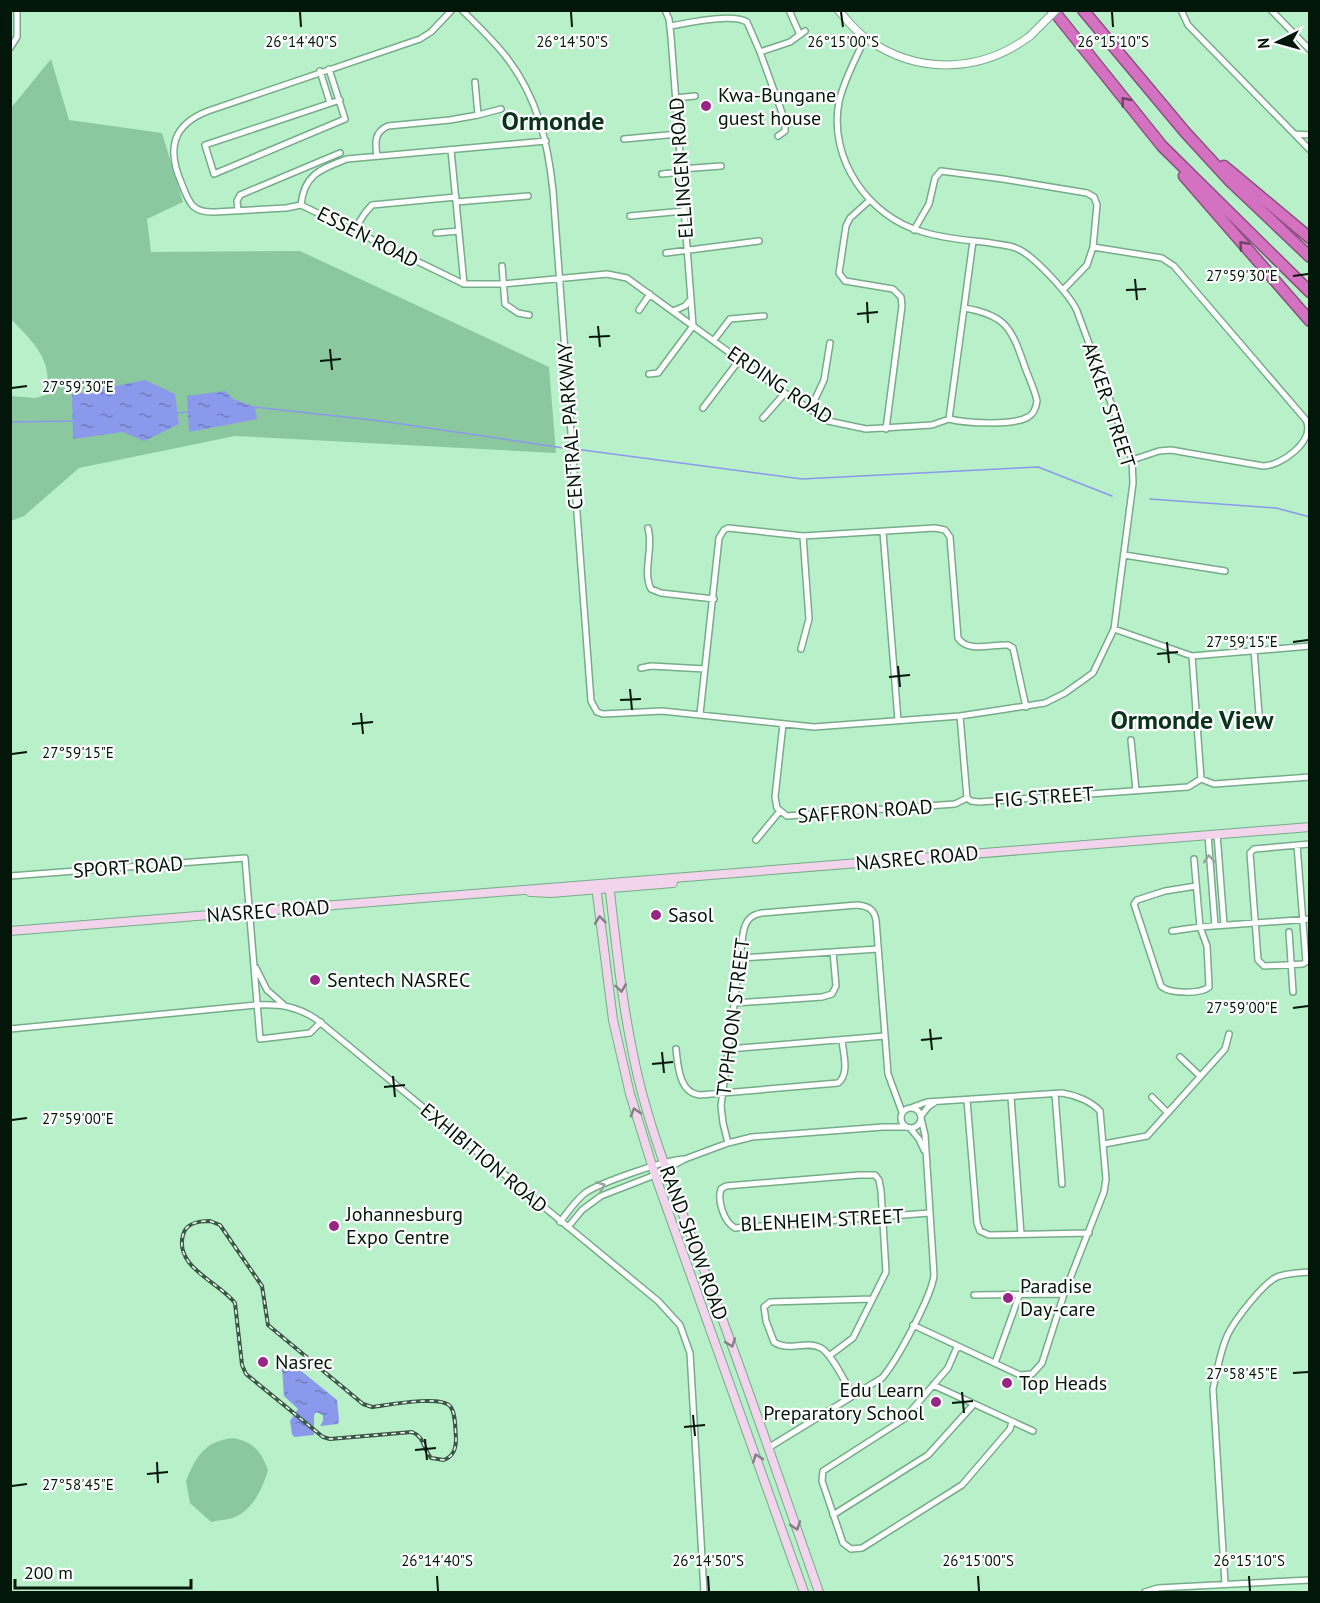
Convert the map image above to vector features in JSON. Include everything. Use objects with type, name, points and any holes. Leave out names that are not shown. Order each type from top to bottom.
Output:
[{"type":"highway","points":[[1055,10],[1190,184],[1310,321]]},
{"type":"highway","points":[[1083,10],[1185,132],[1230,181],[1310,257]]},
{"type":"highway","points":[[1185,132],[1310,238]]},
{"type":"highway","points":[[1162,146],[1310,292]]},
{"type":"main road","name":"NASREC ROAD","points":[[1217,837],[1310,827]]},
{"type":"main road","name":"NASREC ROAD","points":[[10,931],[525,891],[538,893],[596,886],[1208,837],[1310,832]]},
{"type":"main road","name":"RAND SHOW ROAD","points":[[596,886],[612,1020],[632,1102],[654,1171],[804,1593]]},
{"type":"main road","name":"RAND SHOW ROAD","points":[[610,886],[615,952],[624,1016],[643,1096],[819,1593]]},
{"type":"street","points":[[10,48],[16,39],[17,10]]},
{"type":"street","name":"ELLINGEN ROAD","points":[[665,10],[670,26],[693,326]]},
{"type":"street","points":[[789,10],[800,35]]},
{"type":"street","points":[[838,10],[865,38],[885,50],[923,64],[953,66],[995,57],[1016,46],[1055,10]]},
{"type":"street","points":[[1181,10],[1188,25],[1310,150]]},
{"type":"street","points":[[1271,10],[1310,50]]},
{"type":"street","points":[[301,205],[207,213],[195,209],[189,202],[173,160],[173,145],[180,130],[198,114],[420,39],[451,11],[456,13],[463,11]]},
{"type":"street","name":"CENTRAL PARKWAY","points":[[463,11],[493,41],[518,74],[536,109],[546,141],[553,191],[593,705],[597,712],[603,714],[649,711],[752,720]]},
{"type":"street","points":[[670,26],[720,20],[744,20],[750,25],[784,121],[785,131],[778,136]]},
{"type":"street","points":[[760,52],[790,42],[806,31]]},
{"type":"street","name":"AKKER STREET","points":[[752,720],[814,727],[960,717],[1045,703],[1084,680],[1098,665],[1114,629],[1133,483],[1132,460],[1077,311],[1063,290],[1019,250],[914,230],[870,200],[855,181],[842,157],[838,114],[841,94],[865,38]]},
{"type":"street","points":[[329,69],[340,100],[345,119],[214,174],[205,145],[340,100]]},
{"type":"street","points":[[320,71],[330,103]]},
{"type":"street","points":[[475,82],[477,115]]},
{"type":"street","points":[[676,98],[695,96]]},
{"type":"street","points":[[377,156],[376,136],[388,126],[450,120],[501,109]]},
{"type":"street","points":[[624,139],[678,134]]},
{"type":"street","points":[[1295,134],[1310,135]]},
{"type":"street","name":"ESSEN ROAD","points":[[546,141],[347,159],[319,171],[309,179],[301,205],[464,284],[503,284],[559,279]]},
{"type":"street","points":[[451,150],[464,284]]},
{"type":"street","points":[[238,211],[237,199],[240,195],[340,153]]},
{"type":"street","points":[[662,174],[721,166]]},
{"type":"street","points":[[914,230],[929,204],[941,171],[1090,194],[1098,208],[1093,247],[1087,265],[1063,290]]},
{"type":"street","points":[[354,230],[372,205],[528,196]]},
{"type":"street","points":[[870,200],[850,218],[846,226],[841,247],[839,273],[845,281],[893,289],[901,297],[902,306],[886,429]]},
{"type":"street","points":[[630,216],[684,211]]},
{"type":"street","points":[[436,233],[459,231]]},
{"type":"street","points":[[666,253],[759,241]]},
{"type":"street","points":[[964,308],[992,315],[1011,332],[1017,342],[1037,401],[1032,414],[1024,419],[973,423],[949,419],[973,241]]},
{"type":"street","points":[[1093,247],[1153,256],[1167,261],[1306,420],[1309,428],[1308,435],[1302,444],[1281,461],[1272,465],[1263,466],[1167,450],[1132,460]]},
{"type":"street","points":[[502,266],[504,302],[507,307],[518,313],[529,315]]},
{"type":"street","name":"ERDING ROAD","points":[[559,279],[616,275],[627,278],[824,419],[866,429],[932,425],[949,419]]},
{"type":"street","points":[[639,310],[650,294]]},
{"type":"street","points":[[673,311],[685,306],[692,297]]},
{"type":"street","points":[[714,340],[730,320],[764,316]]},
{"type":"street","points":[[649,374],[658,373],[693,326]]},
{"type":"street","points":[[810,410],[824,380],[830,344]]},
{"type":"street","points":[[703,408],[740,359]]},
{"type":"street","points":[[763,418],[785,393]]},
{"type":"street","points":[[648,528],[651,538],[648,579],[651,589],[661,593],[714,598]]},
{"type":"street","points":[[700,714],[719,538],[726,528],[803,536],[935,528],[947,533],[950,537],[958,638],[970,646],[1001,644],[1013,648],[1026,707]]},
{"type":"street","points":[[883,532],[898,720]]},
{"type":"street","points":[[801,649],[809,619],[803,536]]},
{"type":"street","points":[[1124,555],[1225,571]]},
{"type":"street","points":[[1114,629],[1192,656],[1310,646]]},
{"type":"street","points":[[1254,650],[1259,714]]},
{"type":"street","points":[[1192,656],[1201,779],[1214,784],[1310,777]]},
{"type":"street","points":[[641,668],[651,666],[705,669]]},
{"type":"street","name":"FIG STREET","points":[[960,717],[967,798],[971,801],[1188,787],[1201,779]]},
{"type":"street","name":"SAFFRON ROAD","points":[[783,724],[775,797],[780,811],[791,817],[955,804],[967,798]]},
{"type":"street","points":[[1131,740],[1136,790]]},
{"type":"street","points":[[756,840],[780,811]]},
{"type":"street","points":[[1208,837],[1215,926]]},
{"type":"street","points":[[1217,837],[1224,925]]},
{"type":"street","points":[[1297,845],[1306,919],[1306,962],[1264,966],[1258,960],[1249,855],[1254,849],[1297,845],[1310,844]]},
{"type":"street","name":"SPORT ROAD","points":[[10,876],[245,858],[249,912]]},
{"type":"street","points":[[1194,859],[1200,927],[1207,946],[1209,988],[1204,991],[1170,992],[1163,989],[1134,904],[1137,900],[1166,891],[1196,886]]},
{"type":"street","points":[[1211,882],[1221,882]]},
{"type":"street","name":"TYPHOON STREET","points":[[728,1143],[721,1114],[723,1093],[745,925],[753,915],[852,905],[866,906],[873,911],[876,920],[888,1074],[901,1115]]},
{"type":"street","points":[[249,912],[260,1039],[310,1033],[321,1022]]},
{"type":"street","points":[[1172,931],[1306,919]]},
{"type":"street","points":[[1288,932],[1293,992]]},
{"type":"street","points":[[741,958],[878,949]]},
{"type":"street","points":[[735,1003],[822,997],[832,994],[836,986],[833,952]]},
{"type":"street","points":[[253,961],[267,990],[284,1005]]},
{"type":"street","name":"EXHIBITION ROAD","points":[[10,1029],[257,1005],[284,1005],[301,1010],[321,1022],[658,1301],[680,1325],[690,1353],[692,1371],[704,1593]]},
{"type":"street","points":[[1104,1144],[1145,1137],[1225,1049],[1229,1034]]},
{"type":"street","points":[[729,1049],[885,1036]]},
{"type":"street","points":[[676,1049],[680,1073],[687,1090],[700,1095],[838,1083],[845,1072],[842,1040]]},
{"type":"street","points":[[1180,1057],[1200,1076]]},
{"type":"street","points":[[883,1127],[920,1104],[1054,1094],[1069,1094],[1099,1109],[1101,1116],[1105,1188],[1064,1294],[1038,1370],[1024,1376],[913,1325]]},
{"type":"street","points":[[1054,1094],[1062,1184]]},
{"type":"street","points":[[768,1448],[884,1375],[913,1325],[934,1277],[925,1135],[920,1111],[896,1095]]},
{"type":"street","points":[[1011,1097],[1022,1234]]},
{"type":"street","points":[[1152,1097],[1168,1113]]},
{"type":"street","points":[[967,1100],[977,1226],[986,1235],[1089,1233]]},
{"type":"street","points":[[568,1227],[582,1210],[601,1196],[654,1171],[728,1143],[752,1137],[908,1127],[918,1125],[928,1107],[936,1102]]},
{"type":"street","points":[[901,1115],[902,1123],[919,1139],[925,1154]]},
{"type":"street","points":[[561,1222],[586,1193],[615,1180],[654,1171]]},
{"type":"street","name":"BLENHEIM STREET","points":[[884,1216],[880,1183],[877,1177],[871,1174],[726,1186],[720,1191],[719,1200],[729,1224],[735,1228],[929,1213]]},
{"type":"street","points":[[829,1356],[853,1338],[885,1275],[887,1266],[884,1216]]},
{"type":"street","points":[[1225,1584],[1213,1389],[1219,1360],[1228,1334],[1267,1283],[1277,1277],[1292,1273],[1310,1272]]},
{"type":"street","points":[[974,1295],[1064,1294]]},
{"type":"street","points":[[995,1363],[1019,1296]]},
{"type":"street","points":[[853,1396],[822,1348],[777,1344],[771,1338],[763,1311],[765,1304],[770,1302],[872,1299]]},
{"type":"street","points":[[957,1347],[948,1368],[900,1422],[823,1471],[821,1479],[846,1545],[855,1550],[866,1546],[963,1485],[1010,1430],[1012,1422]]},
{"type":"street","points":[[933,1385],[1034,1431]]},
{"type":"street","points":[[833,1515],[928,1455],[974,1404]]},
{"type":"street","points":[[1145,1593],[1158,1588],[1310,1580]]},
{"type":"green space","points":[[51,59],[69,120],[162,133],[183,202],[147,219],[151,252],[300,251],[549,367],[556,453],[235,436],[79,468],[24,516],[11,521],[11,396],[35,398],[46,395],[48,383],[40,352],[11,319],[11,108]]},
{"type":"green space","points":[[233,1438],[246,1442],[256,1449],[268,1470],[260,1490],[247,1509],[233,1518],[211,1522],[190,1503],[186,1481],[198,1457],[208,1446]]},
{"type":"water","points":[[145,380],[175,394],[179,424],[144,441],[123,432],[73,439],[72,395]]},
{"type":"water","points":[[225,391],[233,399],[255,407],[257,419],[189,432],[187,396]]},
{"type":"water","points":[[295,1366],[337,1400],[338,1424],[320,1426],[323,1415],[316,1412],[314,1435],[294,1437],[290,1421],[298,1409],[284,1396],[282,1368]]},
{"type":"waterway","points":[[253,407],[381,421],[570,449]]},
{"type":"waterway","points":[[176,413],[189,412]]},
{"type":"waterway","points":[[10,422],[72,421]]},
{"type":"waterway","points":[[575,449],[802,479],[1038,467],[1112,496]]},
{"type":"waterway","points":[[1150,499],[1276,508],[1310,517]]},
{"type":"railway","points":[[210,1221],[220,1225],[262,1286],[268,1325],[363,1404],[372,1407],[436,1401],[450,1406],[454,1417],[456,1438],[452,1454],[444,1460],[431,1458],[422,1440],[412,1432],[330,1439],[323,1437],[246,1374],[242,1365],[235,1303],[191,1265],[182,1246],[183,1235],[190,1225],[210,1221]]},
{"type":"place","name":"Kwa-Bungane guest house","points":[[706,106]]},
{"type":"place","name":"Sasol","points":[[656,915]]},
{"type":"place","name":"Sentech NASREC","points":[[315,980]]},
{"type":"place","name":"Johannesburg Expo Centre","points":[[334,1226]]},
{"type":"place","name":"Paradise Day-care","points":[[1008,1298]]},
{"type":"place","name":"Nasrec","points":[[263,1362]]},
{"type":"place","name":"Top Heads","points":[[1007,1383]]},
{"type":"place","name":"Edu Learn Preparatory School","points":[[936,1402]]},
{"type":"district","name":"Ormonde","points":[[553,121]]},
{"type":"district","name":"Ormonde View","points":[[1192,720]]}]
